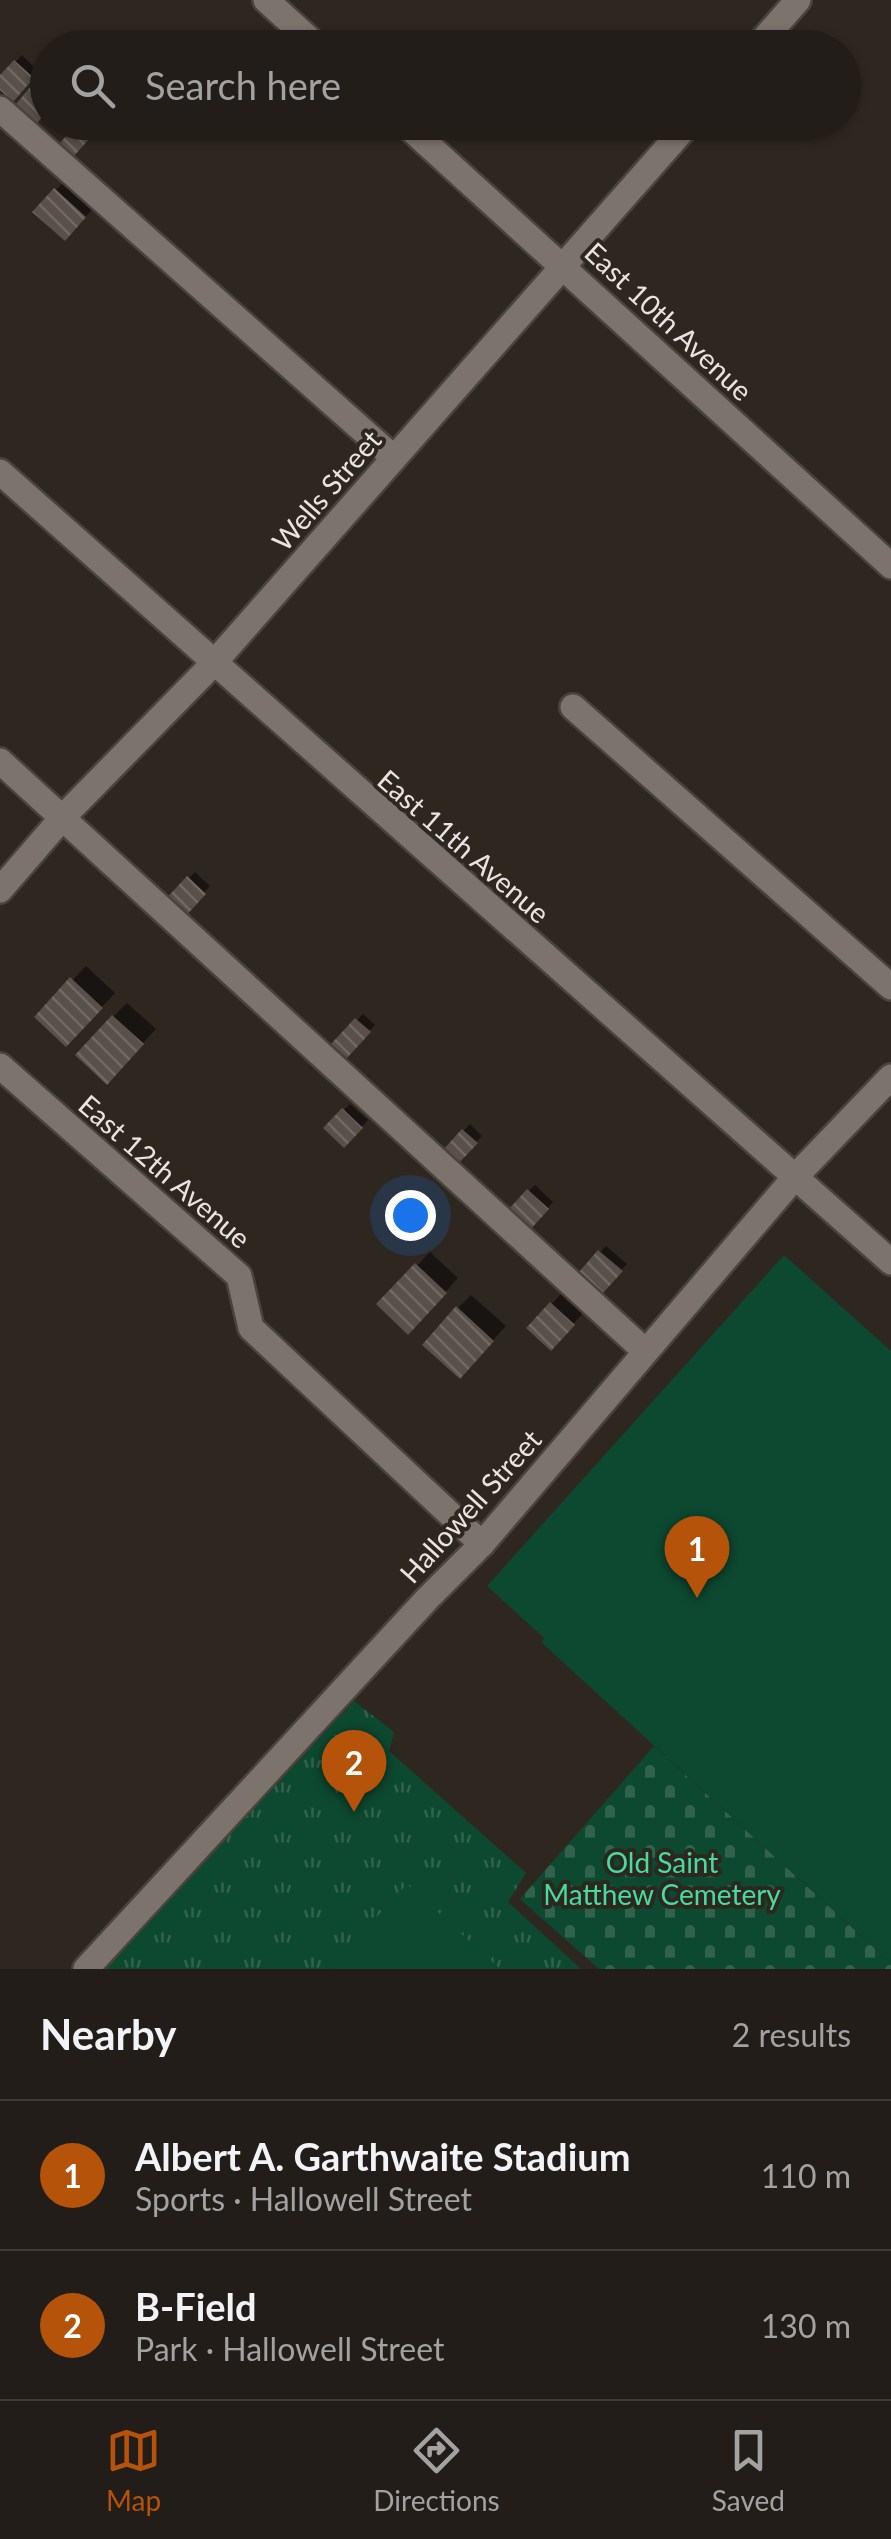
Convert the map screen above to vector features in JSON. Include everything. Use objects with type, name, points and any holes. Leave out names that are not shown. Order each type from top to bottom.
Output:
[{"type":"street","points":[[266,0],[299,30]]},
{"type":"street","points":[[772,30],[798,0]]},
{"type":"street","points":[[0,110],[30,136]]},
{"type":"street","points":[[34,140],[394,458]]},
{"type":"street","name":"East 10th Avenue","points":[[424,140],[891,566]]},
{"type":"street","name":"Wells Street","points":[[0,890],[63,817],[213,664],[674,140]]},
{"type":"street","name":"East 11th Avenue","points":[[0,472],[891,1262]]},
{"type":"street","points":[[573,707],[891,987]]},
{"type":"street","points":[[0,761],[645,1351]]},
{"type":"street","name":"East 12th Avenue","points":[[0,1066],[239,1276],[252,1328],[482,1544]]},
{"type":"street","name":"Hallowell Street","points":[[86,1969],[482,1544],[795,1178],[891,1077]]},
{"type":"green space","points":[[784,1255],[891,1351],[891,1963],[541,1642],[544,1638],[487,1586]]},
{"type":"green space","points":[[354,1701],[394,1732],[389,1751],[526,1873],[508,1902],[581,1969],[105,1969]]},
{"type":"green space","name":"Old Saint Matthew Cemetery","points":[[654,1746],[891,1963],[891,1969],[599,1969],[520,1899]]},
{"type":"green space","points":[[407,1884],[500,1969],[329,1969]]},
{"type":"building","points":[[14,60],[30,74],[30,83],[13,102],[0,90],[0,75]]},
{"type":"building","points":[[30,87],[30,117],[16,104]]},
{"type":"building","points":[[63,140],[88,140],[74,156],[60,143]]},
{"type":"building","points":[[54,188],[86,217],[65,241],[32,212]]},
{"type":"building","points":[[187,876],[206,894],[182,920],[163,902]]},
{"type":"building","points":[[70,977],[103,1008],[66,1047],[34,1017]]},
{"type":"building","points":[[112,1015],[144,1044],[107,1085],[75,1055]]},
{"type":"building","points":[[355,1018],[371,1032],[347,1058],[331,1044]]},
{"type":"building","points":[[342,1108],[363,1128],[344,1148],[323,1128]]},
{"type":"building","points":[[462,1129],[478,1143],[456,1166],[441,1152]]},
{"type":"building","points":[[527,1189],[549,1209],[530,1230],[508,1210]]},
{"type":"building","points":[[598,1250],[623,1271],[603,1293],[579,1272]]},
{"type":"building","points":[[415,1263],[447,1293],[408,1335],[376,1304]]},
{"type":"building","points":[[550,1302],[575,1325],[551,1351],[526,1328]]},
{"type":"building","points":[[456,1306],[494,1341],[460,1379],[422,1345]]},
{"type":"place","name":"Albert A. Garthwaite Stadium","points":[[697,1598]]},
{"type":"place","name":"B-Field","points":[[354,1812]]}]
